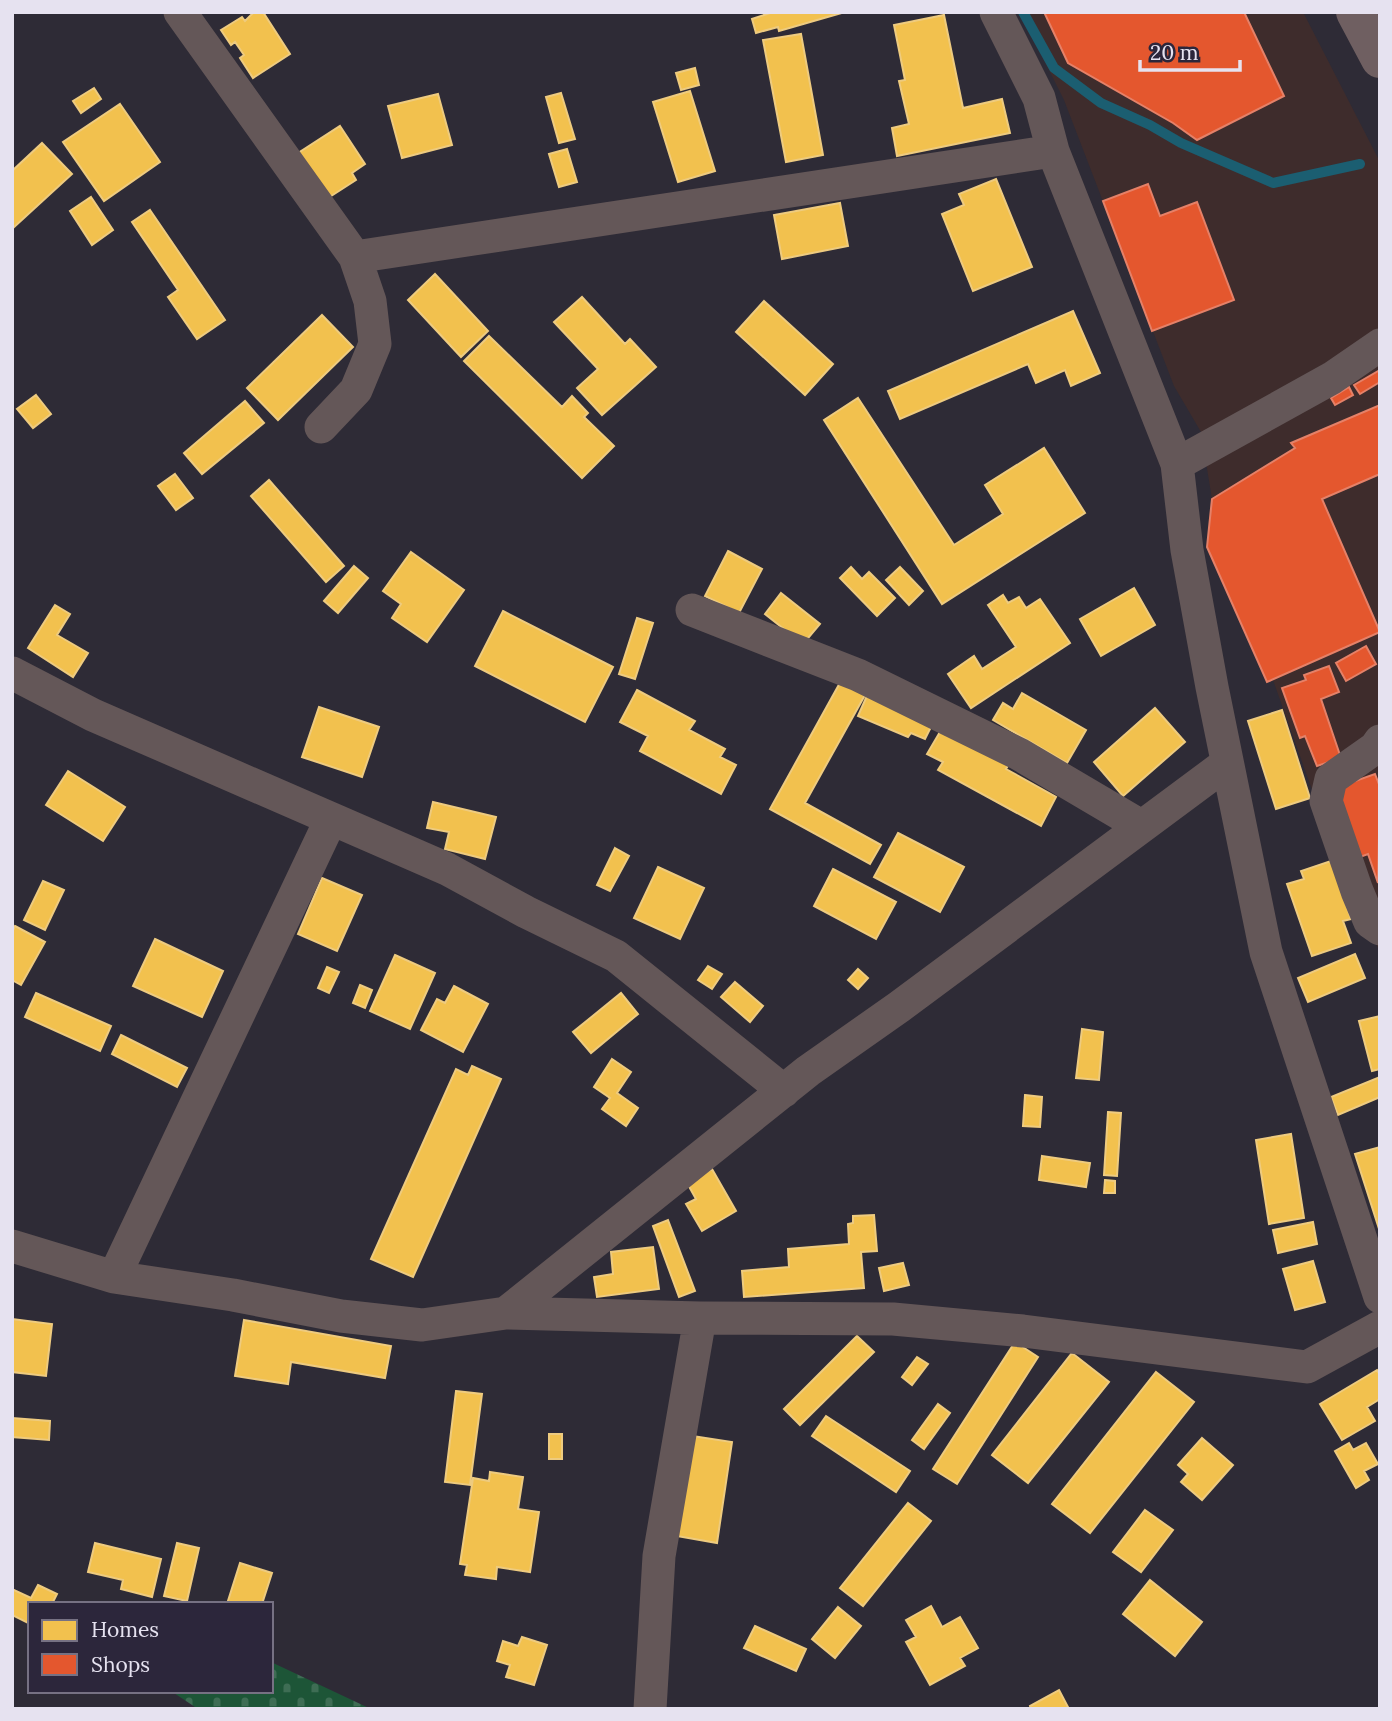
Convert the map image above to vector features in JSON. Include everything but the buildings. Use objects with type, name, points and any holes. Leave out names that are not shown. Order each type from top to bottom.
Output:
[{"type":"main road","points":[[1355,12],[1380,59]]},
{"type":"street","points":[[180,12],[355,257],[370,301],[375,344],[356,390],[321,427]]},
{"type":"street","points":[[996,12],[1039,98],[1053,151],[1177,464],[1187,550],[1226,764],[1266,952],[1380,1297]]},
{"type":"street","points":[[355,257],[1053,151]]},
{"type":"street","points":[[1177,464],[1332,378],[1380,345]]},
{"type":"street","points":[[692,610],[858,675],[1019,754],[1141,826]]},
{"type":"street","points":[[12,673],[93,715],[447,869],[616,956],[784,1091]]},
{"type":"street","points":[[1380,741],[1375,748],[1331,779],[1326,801],[1370,922],[1380,929]]},
{"type":"street","points":[[506,1313],[784,1091],[1226,764]]},
{"type":"street","points":[[114,1277],[331,819]]},
{"type":"street","points":[[12,1246],[114,1277],[233,1295],[341,1316],[422,1325],[506,1313],[893,1319],[1037,1333],[1307,1367],[1380,1328]]},
{"type":"street","points":[[650,1709],[659,1556],[700,1318]]},
{"type":"shaded area","points":[[1020,12],[1303,12],[1380,162],[1380,953],[1321,815],[1273,680],[1267,682],[1207,547],[1212,499],[1201,432],[1174,386],[1064,100]]},
{"type":"green space","points":[[273,1663],[371,1709],[198,1709],[174,1693],[273,1693]]},
{"type":"waterway","points":[[1023,12],[1054,68],[1101,103],[1150,125],[1181,143],[1273,183],[1360,164]]}]
